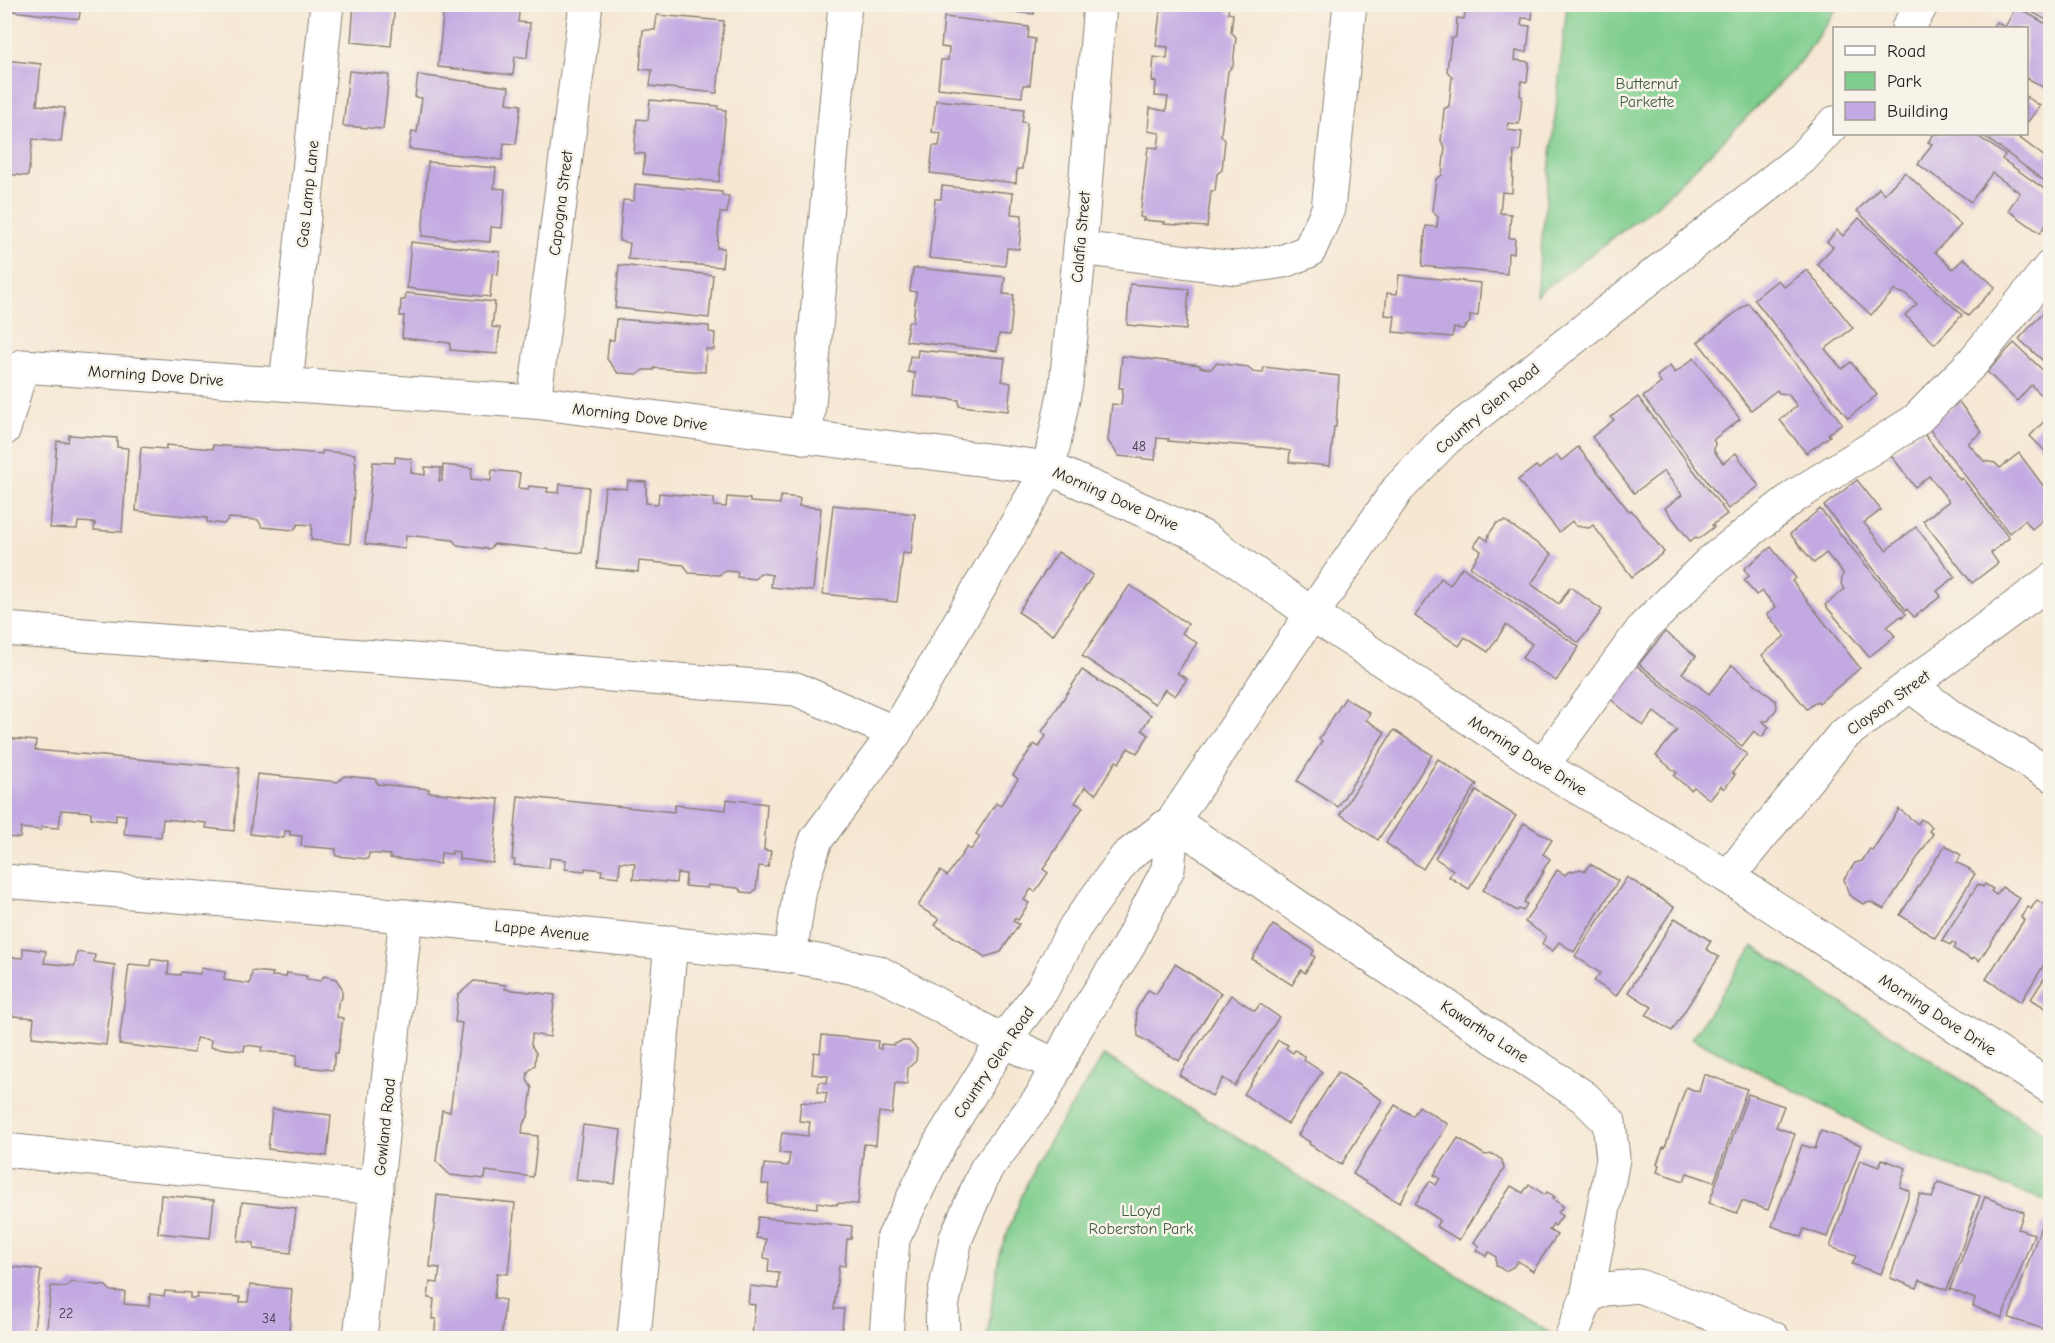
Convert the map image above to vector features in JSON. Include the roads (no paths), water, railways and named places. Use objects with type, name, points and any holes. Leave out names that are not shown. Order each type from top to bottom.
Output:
[{"type":"street","name":"Gas Lamp Lane","points":[[286,384],[327,4]]},
{"type":"street","name":"Capogna Street","points":[[534,402],[586,4]]},
{"type":"street","points":[[806,438],[844,4]]},
{"type":"street","name":"Calafia Street","points":[[790,956],[800,889],[816,840],[895,733],[1048,468],[1066,384],[1080,248],[1100,4]]},
{"type":"street","points":[[1080,248],[1235,268],[1284,261],[1309,251],[1328,209],[1350,4]]},
{"type":"street","points":[[1909,27],[1922,4]]},
{"type":"street","name":"Country Glen Road","points":[[886,1338],[893,1239],[941,1141],[1003,1041],[1042,990],[1075,927],[1126,857],[1173,821],[1398,489],[1446,439],[1802,158],[1833,124]]},
{"type":"street","points":[[1542,766],[1644,627],[1709,563],[1795,496],[1915,422],[1973,362],[2050,267]]},
{"type":"street","name":"Morning Dove Drive","points":[[4,429],[22,366],[534,402],[1048,468],[1203,537],[1312,614],[1542,766],[1728,877],[2050,1087]]},
{"type":"street","name":"Clayson Street","points":[[1728,877],[1842,736],[2050,581]]},
{"type":"street","points":[[4,629],[796,689],[895,733]]},
{"type":"street","points":[[1911,686],[1950,716],[2050,774]]},
{"type":"street","name":"Country Glen Road","points":[[943,1338],[942,1306],[956,1238],[986,1169],[1041,1097],[1076,1028],[1126,950],[1168,869],[1173,821]]},
{"type":"street","name":"Kawartha Lane","points":[[1173,821],[1354,945],[1584,1096],[1609,1122],[1613,1159],[1587,1297],[1571,1338]]},
{"type":"street","name":"Lappe Avenue","points":[[4,881],[406,916],[790,956],[878,972],[1003,1041],[1056,1065]]},
{"type":"street","name":"Gowland Road","points":[[360,1338],[406,916]]},
{"type":"street","points":[[634,1338],[671,942]]},
{"type":"street","points":[[4,1150],[377,1188]]},
{"type":"street","points":[[1587,1297],[1605,1289],[1639,1286],[1773,1338]]},
{"type":"park label","name":"Butternut Parkette","points":[[1647,92]]},
{"type":"park label","name":"LLoyd Roberston Park","points":[[1141,1219]]}]
